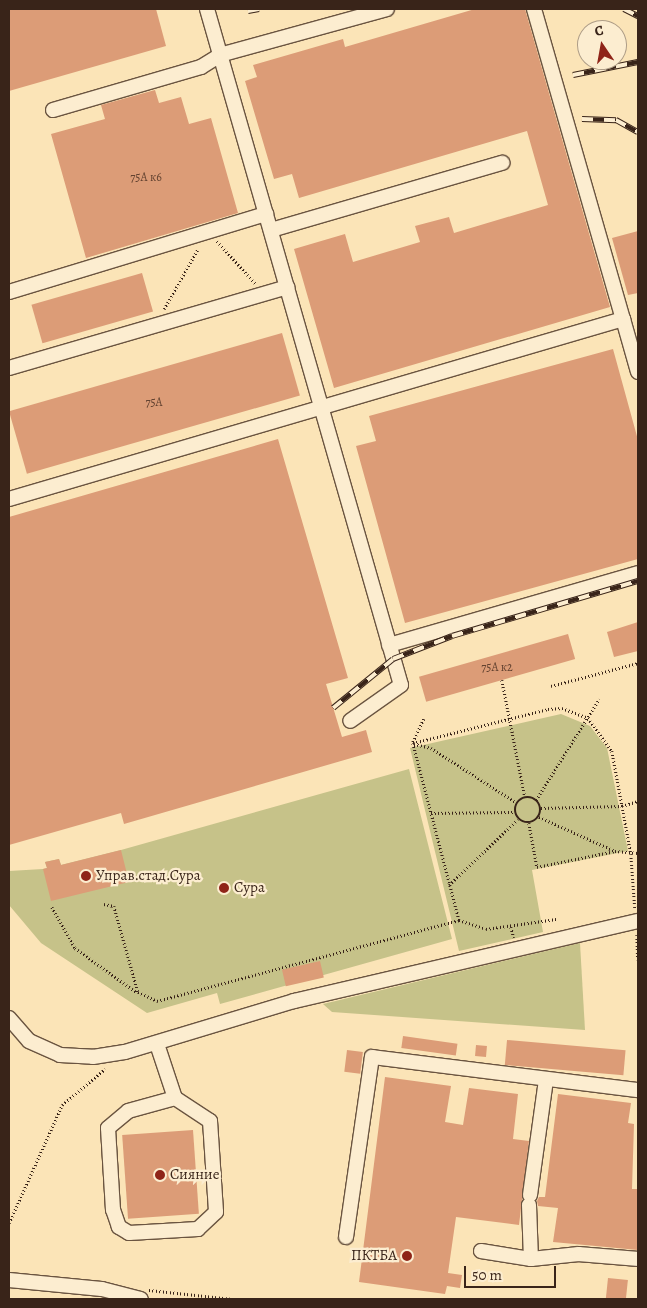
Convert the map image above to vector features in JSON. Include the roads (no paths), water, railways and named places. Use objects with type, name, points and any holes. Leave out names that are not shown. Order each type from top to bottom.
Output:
[{"type":"street","points":[[207,9],[400,685],[350,721]]},
{"type":"street","points":[[53,110],[201,66],[220,55],[386,9]]},
{"type":"street","points":[[534,9],[638,372]]},
{"type":"street","points":[[271,230],[502,163]]},
{"type":"street","points":[[9,292],[266,214]]},
{"type":"street","points":[[9,368],[287,287]]},
{"type":"street","points":[[9,499],[623,319]]},
{"type":"street","points":[[389,645],[638,573]]},
{"type":"street","points":[[9,1018],[29,1041],[60,1055],[93,1057],[157,1044],[294,1001],[560,928],[637,922]]},
{"type":"street","points":[[157,1044],[175,1098],[210,1121],[216,1212],[198,1229],[129,1233],[119,1227],[113,1210],[108,1128],[128,1111],[175,1098]]},
{"type":"street","points":[[346,1237],[372,1057],[638,1090]]},
{"type":"street","points":[[531,1259],[530,1200],[546,1079]]},
{"type":"street","points":[[480,1251],[531,1259],[579,1254],[638,1259]]},
{"type":"street","points":[[9,1280],[102,1289],[141,1299]]},
{"type":"railway","points":[[248,11],[259,9]]},
{"type":"railway","points":[[624,9],[638,16]]},
{"type":"railway","points":[[573,75],[638,62]]},
{"type":"railway","points":[[582,119],[616,120],[638,132]]},
{"type":"railway","points":[[333,708],[393,659],[452,636],[638,581]]},
{"type":"place","name":"Управ.стад.Сура","points":[[86,876]]},
{"type":"place","name":"Сура","points":[[224,888]]},
{"type":"place","name":"Сияние","points":[[160,1175]]},
{"type":"place","name":"ПКТБА","points":[[407,1256]]}]
